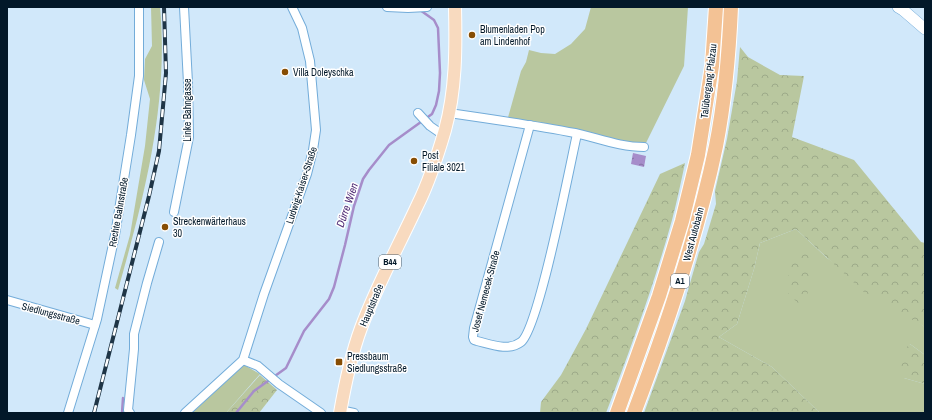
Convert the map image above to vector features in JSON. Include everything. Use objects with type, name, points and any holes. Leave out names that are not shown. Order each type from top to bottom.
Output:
[{"type":"highway","name":"Talübergang Pfalzau","points":[[698,156],[712,66],[716,7]]},
{"type":"highway","name":"Talübergang Pfalzau","points":[[716,145],[727,70],[731,7]]},
{"type":"highway","name":"West Autobahn","points":[[634,413],[675,299],[697,225],[716,145]]},
{"type":"highway","name":"West Autobahn","points":[[617,413],[659,296],[682,221],[698,156]]},
{"type":"main road","name":"Hauptstraße","points":[[340,412],[349,366],[360,329],[372,299],[419,203],[443,135],[449,113],[455,79],[455,7]]},
{"type":"street","name":"Rechte Bahnstraße","points":[[68,413],[95,325],[115,235],[139,76],[139,7]]},
{"type":"street","name":"Linke Bahngasse","points":[[174,212],[189,137],[184,7]]},
{"type":"street","name":"Ludwig-Kaiser-Straße","points":[[185,413],[243,360],[264,294],[307,174],[316,130],[310,61],[302,28],[292,7]]},
{"type":"street","points":[[386,7],[427,7]]},
{"type":"street","points":[[898,7],[915,19],[925,29]]},
{"type":"street","points":[[418,113],[430,126],[443,135]]},
{"type":"street","points":[[449,113],[530,124],[630,147],[644,147]]},
{"type":"street","name":"Josef Nemecek-Straße","points":[[530,124],[474,328],[473,337],[476,341],[507,347],[519,344],[526,337],[539,297],[577,134]]},
{"type":"street","points":[[130,413],[128,410],[134,349],[131,334],[159,242]]},
{"type":"street","name":"Siedlungsstraße","points":[[11,302],[95,325]]},
{"type":"street","points":[[7,309],[11,302]]},
{"type":"street","points":[[243,360],[258,366],[279,384],[321,413]]},
{"type":"street","points":[[340,412],[354,413]]},
{"type":"green space","points":[[151,7],[160,7],[162,43],[158,114],[145,185],[118,290],[115,288],[130,235],[145,146],[150,99],[144,80],[145,59],[152,46]]},
{"type":"green space","points":[[591,7],[688,7],[684,66],[644,147],[507,121],[521,71],[526,62],[529,50],[555,54],[571,44],[585,29]]},
{"type":"green space","points":[[740,47],[748,57],[780,75],[804,76],[792,137],[854,160],[921,242],[925,243],[925,327],[864,292],[796,229],[760,243],[754,269],[737,324],[719,337],[772,367],[820,413],[644,413],[685,301],[699,252],[704,244],[716,204],[715,191],[727,139],[737,81]]},
{"type":"green space","points":[[685,163],[672,220],[650,293],[606,413],[540,413],[541,402],[561,375],[586,329],[660,174]]},
{"type":"green space","points":[[796,229],[827,258],[925,327],[925,355],[910,344],[904,378],[925,384],[925,413],[820,413],[772,367],[719,337],[737,324],[754,269],[760,243]]},
{"type":"green space","points":[[803,247],[812,253],[807,299],[798,303],[788,294],[788,262]]},
{"type":"green space","points":[[910,344],[925,355],[925,384],[904,378],[899,355]]},
{"type":"green space","points":[[244,365],[260,374],[226,413],[192,413]]},
{"type":"green space","points":[[260,375],[277,390],[259,413],[226,413]]},
{"type":"water","points":[[633,153],[646,156],[644,167],[631,164]]},
{"type":"waterway","name":"Dürre Wien","points":[[236,413],[254,391],[286,368],[304,331],[329,299],[334,287],[354,206],[363,179],[389,145],[432,114],[436,105],[439,91],[440,73],[438,28],[434,20],[420,10]]},
{"type":"waterway","points":[[122,413],[123,398]]},
{"type":"railway","points":[[94,413],[159,151],[166,73],[164,7]]},
{"type":"place","name":"Blumenladen Pop am Lindenhof","points":[[472,35]]},
{"type":"place","name":"Villa Doleyschka","points":[[285,72]]},
{"type":"place","name":"Post Filiale 3021","points":[[414,161]]},
{"type":"place","name":"Streckenwärterhaus 30","points":[[165,227]]},
{"type":"place","name":"Pressbaum Siedlungsstraße","points":[[339,362]]}]
